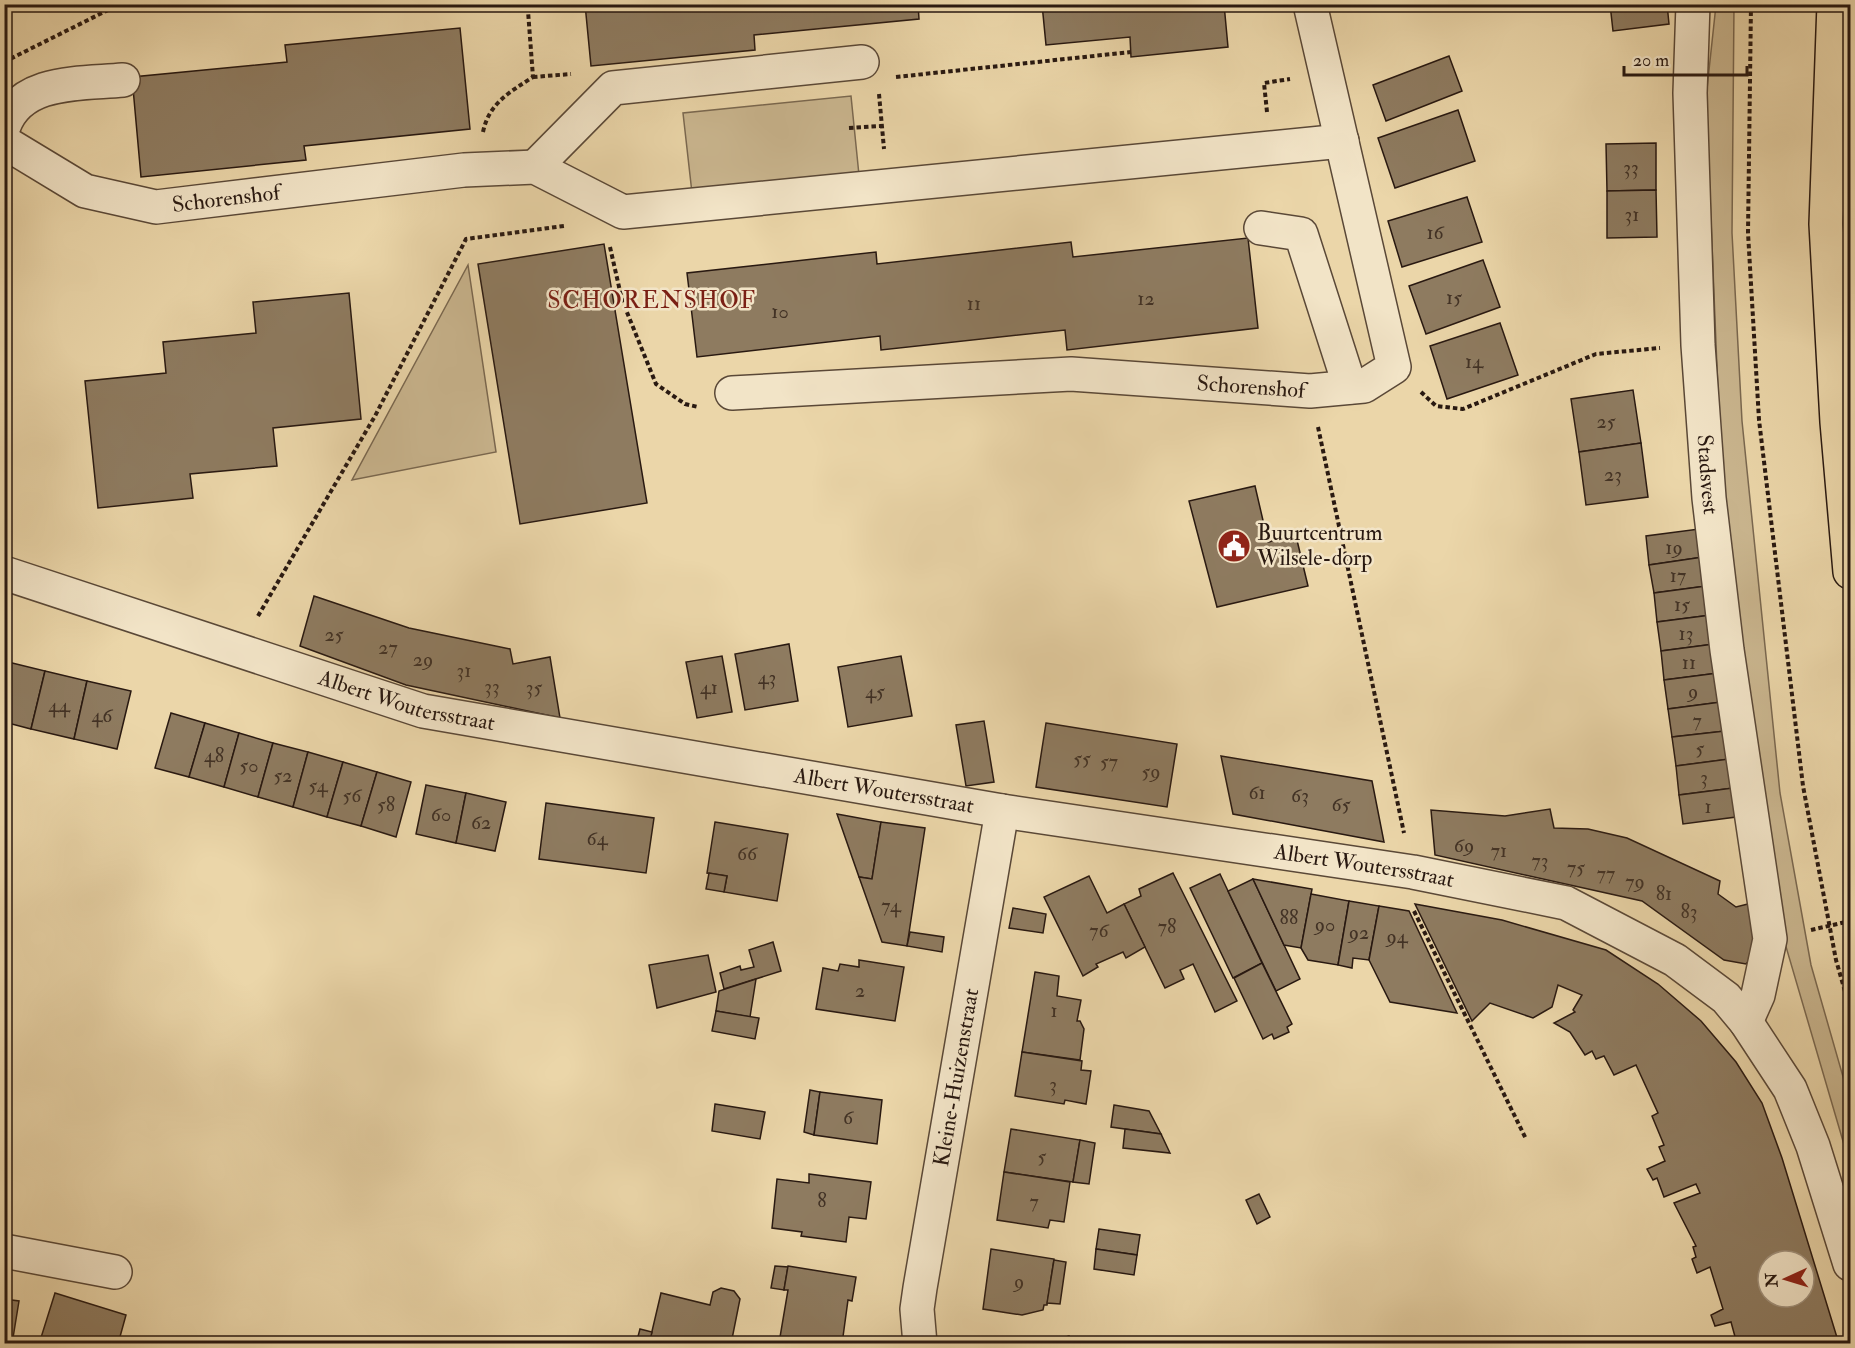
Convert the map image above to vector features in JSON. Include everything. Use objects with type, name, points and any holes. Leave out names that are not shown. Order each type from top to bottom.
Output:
[{"type":"main road","points":[[1834,4],[1826,224],[1837,422],[1851,572]]},
{"type":"street","points":[[1310,4],[1394,367]]},
{"type":"street","name":"Stadsvest","points":[[1693,4],[1690,93],[1698,345],[1708,498],[1727,650],[1770,939],[1758,995],[1746,1022]]},
{"type":"street","points":[[876,76],[614,88],[535,167],[624,212],[1342,141]]},
{"type":"street","points":[[4,126],[10,111],[25,97],[51,88],[123,80]]},
{"type":"street","name":"Schorenshof","points":[[4,142],[85,191],[156,207],[464,170],[535,167]]},
{"type":"street","points":[[1261,228],[1301,234],[1350,387]]},
{"type":"street","name":"Schorenshof","points":[[732,393],[1071,374],[1310,391],[1364,386],[1394,367]]},
{"type":"street","name":"Albert Woutersstraat","points":[[4,573],[423,711],[1002,811],[1413,872],[1566,903],[1675,960],[1726,998],[1746,1022],[1790,1089],[1814,1146],[1851,1264]]},
{"type":"street","name":"Kleine-Huizenstraat","points":[[920,1344],[917,1309],[920,1288],[1002,811]]},
{"type":"street","points":[[4,1251],[115,1272]]},
{"type":"path","points":[[4,62],[120,4]]},
{"type":"path","points":[[464,170],[479,151],[486,117],[502,96],[533,77],[528,11],[532,4]]},
{"type":"path","points":[[1751,4],[1748,233],[1759,420],[1803,786],[1836,960],[1851,1009]]},
{"type":"path","points":[[885,158],[876,76],[1131,52]]},
{"type":"path","points":[[1268,118],[1264,83],[1327,74]]},
{"type":"path","points":[[849,128],[881,126]]},
{"type":"path","points":[[238,651],[375,416],[466,239],[569,225]]},
{"type":"path","points":[[609,243],[622,300],[656,384],[685,404],[731,414],[732,393]]},
{"type":"path","points":[[1394,367],[1436,406],[1463,409],[1596,354],[1698,345]]},
{"type":"path","points":[[1310,391],[1413,872],[1412,906],[1527,1139]]},
{"type":"path","points":[[1811,930],[1851,921]]},
{"type":"shaded area","points":[[1716,5],[1734,5],[1732,233],[1742,421],[1780,793],[1811,965],[1850,1101],[1850,1165],[1777,916],[1725,564],[1706,98]]},
{"type":"shaded area","points":[[851,96],[859,175],[692,193],[683,113]]},
{"type":"shaded area","points":[[468,265],[496,452],[352,480]]},
{"type":"building","points":[[585,4],[918,4],[919,19],[754,35],[755,50],[591,66]]},
{"type":"building","points":[[1042,4],[1224,4],[1228,47],[1131,57],[1130,37],[1046,45]]},
{"type":"building","points":[[1610,4],[1667,4],[1669,24],[1613,31]]},
{"type":"building","points":[[460,28],[470,129],[304,146],[306,160],[141,177],[132,77],[287,62],[285,45]]},
{"type":"building","points":[[1449,56],[1462,91],[1386,121],[1373,85]]},
{"type":"building","points":[[1458,110],[1475,161],[1395,188],[1378,138]]},
{"type":"building","points":[[1656,143],[1656,190],[1607,191],[1606,144]]},
{"type":"building","points":[[1656,190],[1657,237],[1607,238],[1607,191]]},
{"type":"building","points":[[1467,197],[1482,242],[1402,267],[1388,221]]},
{"type":"building","points":[[1248,238],[1258,328],[1067,350],[1065,330],[881,350],[880,336],[697,357],[687,273],[876,252],[877,264],[1071,242],[1073,257]]},
{"type":"building","points":[[604,244],[647,503],[520,524],[478,264]]},
{"type":"building","points":[[1483,260],[1500,307],[1426,334],[1409,286]]},
{"type":"building","points":[[349,293],[361,419],[273,428],[277,466],[190,474],[193,498],[98,508],[85,381],[166,373],[163,342],[256,333],[253,302]]},
{"type":"building","points":[[1500,323],[1518,375],[1447,399],[1430,346]]},
{"type":"building","points":[[1633,390],[1641,443],[1579,452],[1571,399]]},
{"type":"building","points":[[1641,443],[1648,497],[1586,505],[1579,452]]},
{"type":"building","points":[[1255,486],[1268,542],[1296,536],[1308,586],[1217,607],[1189,501]]},
{"type":"building","points":[[1699,529],[1703,557],[1649,565],[1646,536]]},
{"type":"building","points":[[1703,557],[1706,586],[1654,593],[1649,565]]},
{"type":"building","points":[[1706,586],[1711,615],[1657,622],[1654,593]]},
{"type":"building","points":[[314,596],[409,628],[510,649],[513,664],[550,657],[560,718],[406,685],[300,646]]},
{"type":"building","points":[[1711,615],[1714,644],[1661,651],[1657,622]]},
{"type":"building","points":[[789,644],[798,701],[745,710],[735,654]]},
{"type":"building","points":[[1714,644],[1718,673],[1664,680],[1661,651]]},
{"type":"building","points":[[722,656],[732,712],[697,718],[686,662]]},
{"type":"building","points":[[901,656],[912,716],[848,727],[838,667]]},
{"type":"building","points":[[4,661],[45,671],[31,729],[4,722]]},
{"type":"building","points":[[45,671],[87,681],[74,739],[31,729]]},
{"type":"building","points":[[1718,673],[1721,702],[1668,709],[1664,680]]},
{"type":"building","points":[[87,681],[131,691],[117,749],[74,739]]},
{"type":"building","points":[[1721,702],[1725,731],[1672,737],[1668,709]]},
{"type":"building","points":[[171,713],[205,723],[189,777],[155,768]]},
{"type":"building","points":[[984,721],[994,782],[966,786],[956,725]]},
{"type":"building","points":[[205,723],[239,733],[224,787],[189,777]]},
{"type":"building","points":[[1046,723],[1177,744],[1167,807],[1036,787]]},
{"type":"building","points":[[1725,731],[1729,759],[1676,766],[1672,737]]},
{"type":"building","points":[[239,733],[273,743],[258,797],[224,787]]},
{"type":"building","points":[[273,743],[308,752],[293,807],[258,797]]},
{"type":"building","points":[[308,752],[343,762],[327,817],[293,807]]},
{"type":"building","points":[[1221,756],[1372,781],[1384,842],[1233,814]]},
{"type":"building","points":[[1729,759],[1733,788],[1679,795],[1676,766]]},
{"type":"building","points":[[343,762],[377,772],[361,826],[327,817]]},
{"type":"building","points":[[377,772],[411,782],[396,837],[361,826]]},
{"type":"building","points":[[426,785],[466,793],[456,843],[416,834]]},
{"type":"building","points":[[1733,788],[1736,817],[1683,824],[1679,795]]},
{"type":"building","points":[[466,793],[506,802],[495,851],[456,843]]},
{"type":"building","points":[[546,803],[654,818],[646,873],[539,859]]},
{"type":"building","points":[[1550,809],[1554,828],[1588,829],[1627,838],[1720,881],[1718,894],[1736,907],[1756,902],[1763,945],[1746,964],[1724,960],[1642,901],[1435,855],[1431,810],[1505,816]]},
{"type":"building","points":[[837,814],[881,822],[872,879],[859,877]]},
{"type":"building","points":[[715,822],[788,834],[777,901],[724,892],[727,876],[707,873]]},
{"type":"building","points":[[881,822],[925,828],[907,946],[882,942],[859,877],[872,879]]},
{"type":"building","points":[[709,873],[727,876],[724,892],[706,889]]},
{"type":"building","points":[[1173,873],[1237,1001],[1215,1012],[1193,964],[1180,970],[1184,979],[1165,988],[1124,904],[1141,896],[1139,889]]},
{"type":"building","points":[[1220,874],[1262,963],[1233,978],[1190,888]]},
{"type":"building","points":[[1089,876],[1107,913],[1124,904],[1145,947],[1126,958],[1123,952],[1096,964],[1098,967],[1083,976],[1044,897]]},
{"type":"building","points":[[1253,879],[1300,979],[1276,991],[1228,891]]},
{"type":"building","points":[[1253,879],[1312,889],[1301,948],[1284,945]]},
{"type":"building","points":[[1311,894],[1349,901],[1338,965],[1308,960],[1301,948]]},
{"type":"building","points":[[1349,901],[1379,906],[1369,960],[1353,958],[1352,968],[1338,965]]},
{"type":"building","points":[[1415,904],[1502,920],[1606,950],[1658,984],[1701,1021],[1736,1062],[1762,1103],[1782,1158],[1810,1249],[1756,1249],[1756,1309],[1816,1309],[1816,1269],[1839,1344],[1737,1344],[1731,1322],[1715,1326],[1711,1315],[1723,1309],[1710,1267],[1697,1273],[1692,1259],[1696,1257],[1693,1247],[1696,1246],[1674,1203],[1700,1193],[1696,1184],[1664,1197],[1657,1178],[1653,1180],[1647,1169],[1665,1161],[1659,1147],[1664,1145],[1652,1116],[1658,1113],[1636,1065],[1614,1075],[1604,1056],[1596,1059],[1592,1051],[1585,1055],[1570,1032],[1554,1023],[1575,1012],[1573,1010],[1582,995],[1558,985],[1552,1007],[1533,1018],[1490,1003],[1472,1021]]},
{"type":"building","points":[[1379,906],[1409,911],[1457,1013],[1390,1002],[1369,960]]},
{"type":"building","points":[[1013,908],[1046,914],[1043,933],[1009,928]]},
{"type":"building","points":[[910,932],[944,937],[942,952],[907,946]]},
{"type":"building","points":[[773,942],[781,971],[724,989],[720,973],[740,966],[741,970],[754,967],[749,950]]},
{"type":"building","points":[[708,955],[716,992],[657,1008],[649,965]]},
{"type":"building","points":[[859,960],[904,967],[895,1021],[816,1009],[823,968],[838,971],[840,964],[859,967]]},
{"type":"building","points":[[1262,963],[1292,1024],[1287,1027],[1289,1032],[1274,1039],[1272,1034],[1263,1039],[1234,978]]},
{"type":"building","points":[[1035,972],[1059,976],[1057,996],[1081,1000],[1077,1021],[1080,1021],[1084,1029],[1080,1060],[1022,1052]]},
{"type":"building","points":[[756,979],[750,1017],[716,1011],[719,991]]},
{"type":"building","points":[[716,1011],[759,1018],[755,1039],[712,1031]]},
{"type":"building","points":[[1022,1052],[1082,1061],[1081,1070],[1091,1071],[1086,1104],[1065,1100],[1064,1104],[1015,1096]]},
{"type":"building","points":[[810,1090],[820,1092],[814,1135],[804,1132]]},
{"type":"building","points":[[820,1092],[882,1100],[877,1144],[814,1135]]},
{"type":"building","points":[[715,1104],[765,1112],[760,1139],[712,1131]]},
{"type":"building","points":[[1114,1105],[1149,1111],[1161,1134],[1111,1127]]},
{"type":"building","points":[[1011,1129],[1080,1140],[1073,1182],[1004,1172]]},
{"type":"building","points":[[1125,1129],[1161,1134],[1170,1153],[1123,1148]]},
{"type":"building","points":[[1080,1140],[1095,1143],[1089,1184],[1073,1182]]},
{"type":"building","points":[[1004,1172],[1070,1182],[1064,1222],[1050,1220],[1048,1228],[997,1220]]},
{"type":"building","points":[[809,1174],[871,1182],[866,1219],[849,1217],[846,1242],[801,1236],[802,1232],[772,1228],[777,1179],[809,1183]]},
{"type":"building","points":[[1259,1194],[1270,1217],[1257,1224],[1246,1200]]},
{"type":"building","points":[[1099,1229],[1140,1235],[1137,1255],[1096,1249]]},
{"type":"building","points":[[991,1249],[1054,1259],[1047,1305],[1044,1305],[1043,1310],[1022,1315],[983,1309]]},
{"type":"building","points":[[1096,1249],[1137,1255],[1134,1275],[1094,1269]]},
{"type":"building","points":[[1054,1260],[1066,1262],[1060,1304],[1047,1303]]},
{"type":"building","points":[[775,1266],[788,1267],[784,1290],[771,1288]]},
{"type":"building","points":[[788,1266],[856,1277],[852,1301],[848,1300],[842,1344],[779,1343],[788,1290],[784,1290]]},
{"type":"building","points":[[721,1288],[734,1291],[740,1299],[731,1344],[649,1344],[661,1293],[710,1305],[713,1292]]},
{"type":"building","points":[[55,1293],[126,1315],[118,1344],[39,1344]]},
{"type":"building","points":[[4,1299],[19,1301],[12,1344],[4,1344]]},
{"type":"building","points":[[640,1329],[652,1332],[649,1344],[636,1344]]},
{"type":"building","points":[[1069,1336],[1072,1344],[1046,1344],[1050,1342]]},
{"type":"place","name":"Buurtcentrum Wilsele-dorp","points":[[1234,546]]},
{"type":"district","name":"SCHORENSHOF","points":[[652,300]]}]
